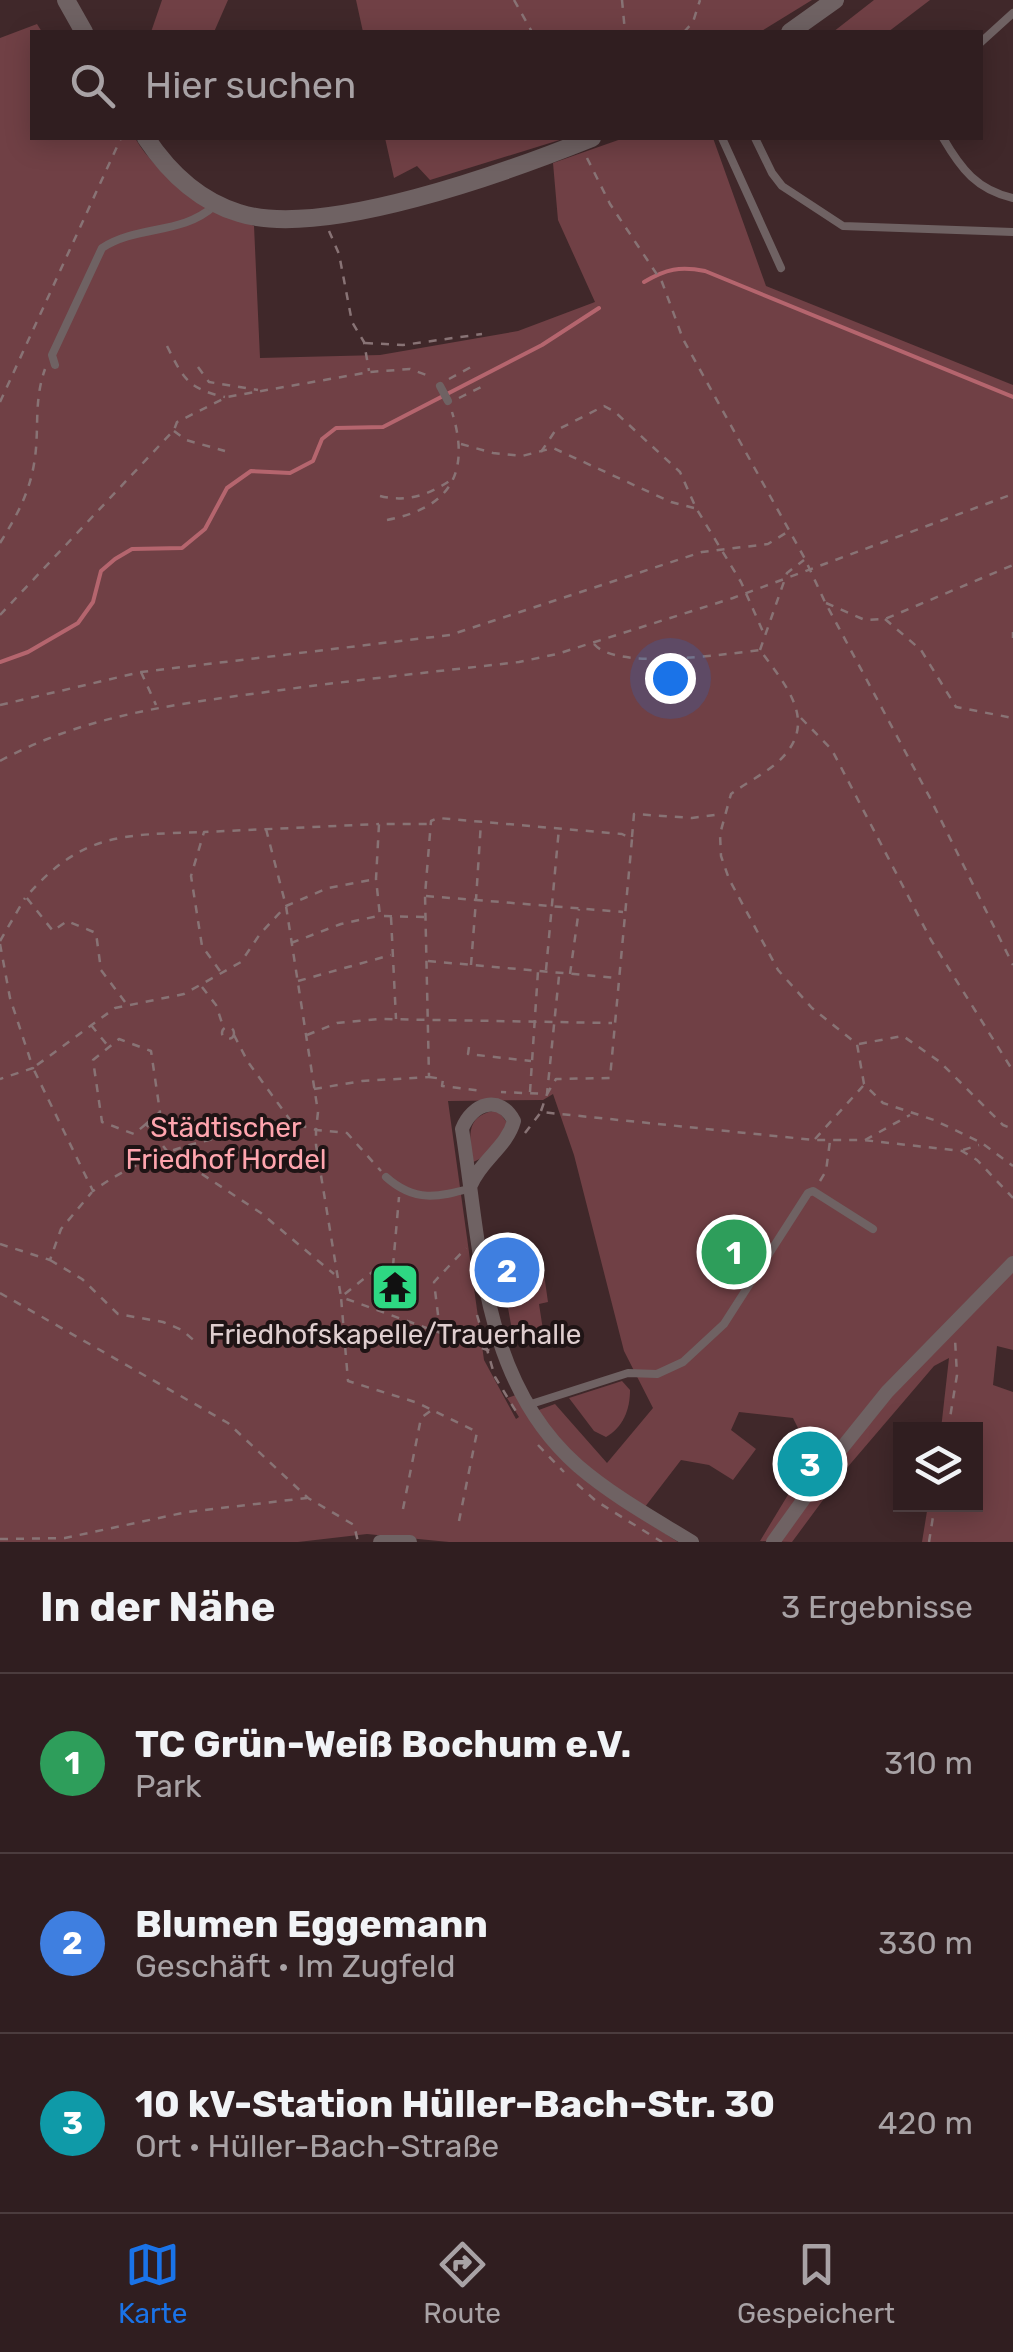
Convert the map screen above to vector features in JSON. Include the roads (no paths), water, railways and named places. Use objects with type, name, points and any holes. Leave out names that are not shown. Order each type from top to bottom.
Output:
[{"type":"street","points":[[66,0],[83,30]]},
{"type":"street","points":[[793,30],[836,0]]},
{"type":"street","points":[[148,140],[181,180],[216,204],[238,213],[292,222],[325,218],[464,182],[586,140]]},
{"type":"street","points":[[471,1187],[478,1169],[510,1134],[514,1121],[508,1110],[498,1104],[477,1106],[462,1129],[490,1318],[503,1356],[527,1405],[554,1442],[597,1482],[692,1542]]},
{"type":"street","points":[[773,1542],[828,1464],[887,1392],[1013,1263]]},
{"type":"street","points":[[380,1542],[410,1542]]},
{"type":"lane","points":[[983,40],[1013,13]]},
{"type":"lane","points":[[723,140],[781,268]]},
{"type":"lane","points":[[756,140],[782,186],[843,226],[1013,232]]},
{"type":"lane","points":[[945,140],[965,172],[980,186],[1013,198]]},
{"type":"lane","points":[[53,360],[102,248],[114,240],[187,224],[216,204]]},
{"type":"lane","points":[[441,384],[450,401]]},
{"type":"lane","points":[[386,1177],[432,1198],[471,1187]]},
{"type":"lane","points":[[527,1405],[628,1373],[657,1374],[683,1362],[724,1324],[808,1193],[814,1191],[872,1230]]},
{"type":"waterway","points":[[644,282],[673,270],[705,271],[1013,397]]},
{"type":"waterway","points":[[0,662],[28,652],[78,623],[93,602],[101,571],[115,559],[132,549],[182,548],[205,529],[227,488],[251,471],[290,473],[313,461],[322,439],[336,428],[383,427],[542,345],[599,308]]},
{"type":"place","name":"TC Grün-Weiß Bochum e.V.","points":[[734,1252]]},
{"type":"place","name":"Blumen Eggemann","points":[[507,1270]]},
{"type":"place","name":"Friedhofskapelle/Trauerhalle","points":[[395,1287]]},
{"type":"place","name":"10 kV-Station Hüller-Bach-Str. 30","points":[[810,1464]]},
{"type":"park label","name":"Städtischer Friedhof Hordel","points":[[226,1143]]}]
